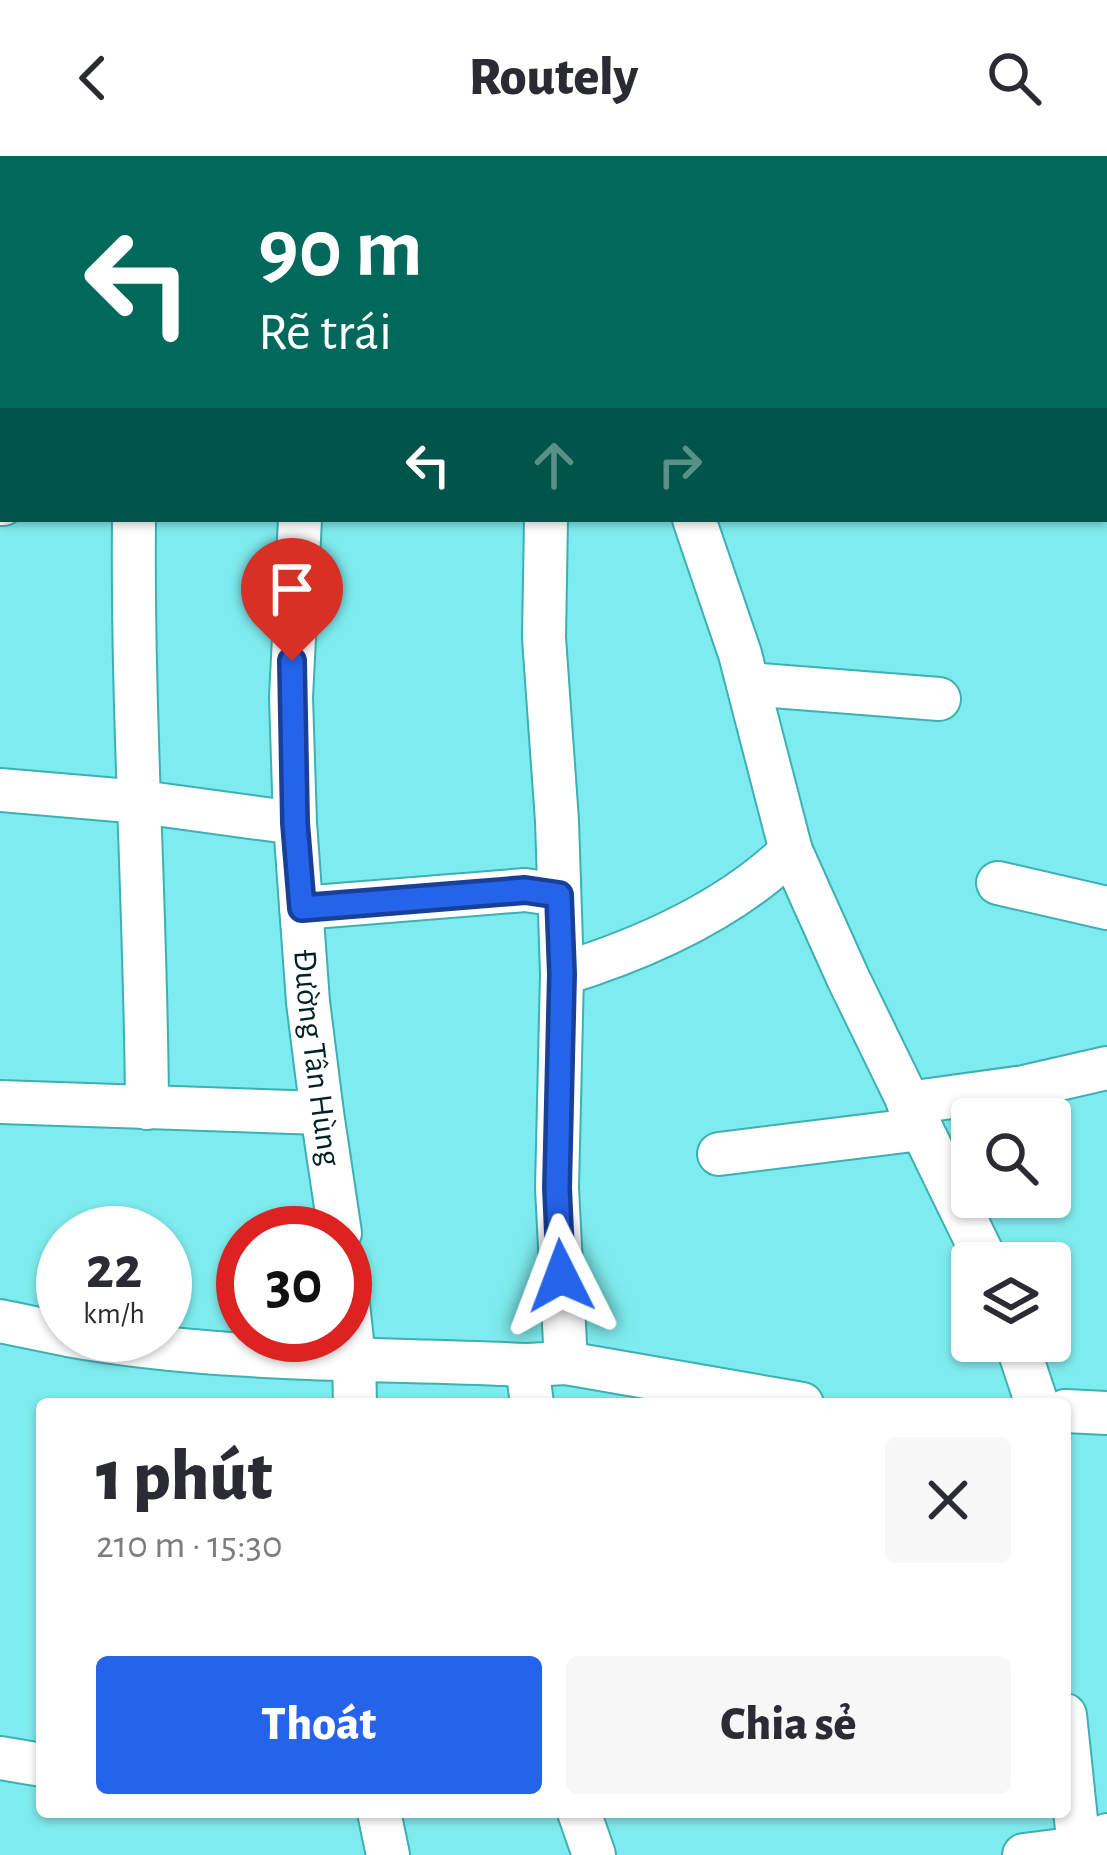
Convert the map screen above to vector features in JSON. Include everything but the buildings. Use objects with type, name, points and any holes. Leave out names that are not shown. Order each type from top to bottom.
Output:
[{"type":"street","points":[[134,522],[147,1108]]},
{"type":"street","name":"Đường Tân Hùng","points":[[300,522],[291,697],[295,823],[308,1002],[336,1206]]},
{"type":"street","points":[[542,1377],[557,1188],[562,974],[544,638],[546,522]]},
{"type":"street","points":[[695,522],[732,629],[791,851],[977,1242]]},
{"type":"street","points":[[748,684],[938,699]]},
{"type":"street","points":[[0,790],[141,802],[295,823]]},
{"type":"street","points":[[562,974],[660,937],[769,872],[791,851]]},
{"type":"street","points":[[998,884],[1107,908]]},
{"type":"street","points":[[302,908],[525,890],[559,895]]},
{"type":"street","points":[[719,1154],[915,1116],[1107,1068]]},
{"type":"street","points":[[0,1102],[322,1113]]},
{"type":"street","points":[[0,1321],[36,1329]]},
{"type":"street","points":[[372,1361],[744,1398]]},
{"type":"street","points":[[354,1362],[355,1398]]},
{"type":"street","points":[[1023,1362],[1034,1398]]},
{"type":"street","points":[[1071,1411],[1107,1413]]},
{"type":"street","points":[[1024,1855],[1093,1842],[1071,1742]]},
{"type":"street","points":[[0,1758],[36,1764]]},
{"type":"street","points":[[380,1818],[388,1855]]},
{"type":"street","points":[[581,1818],[594,1855]]},
{"type":"route","points":[[292,661],[302,908],[525,890],[559,895],[561,1276]]}]
